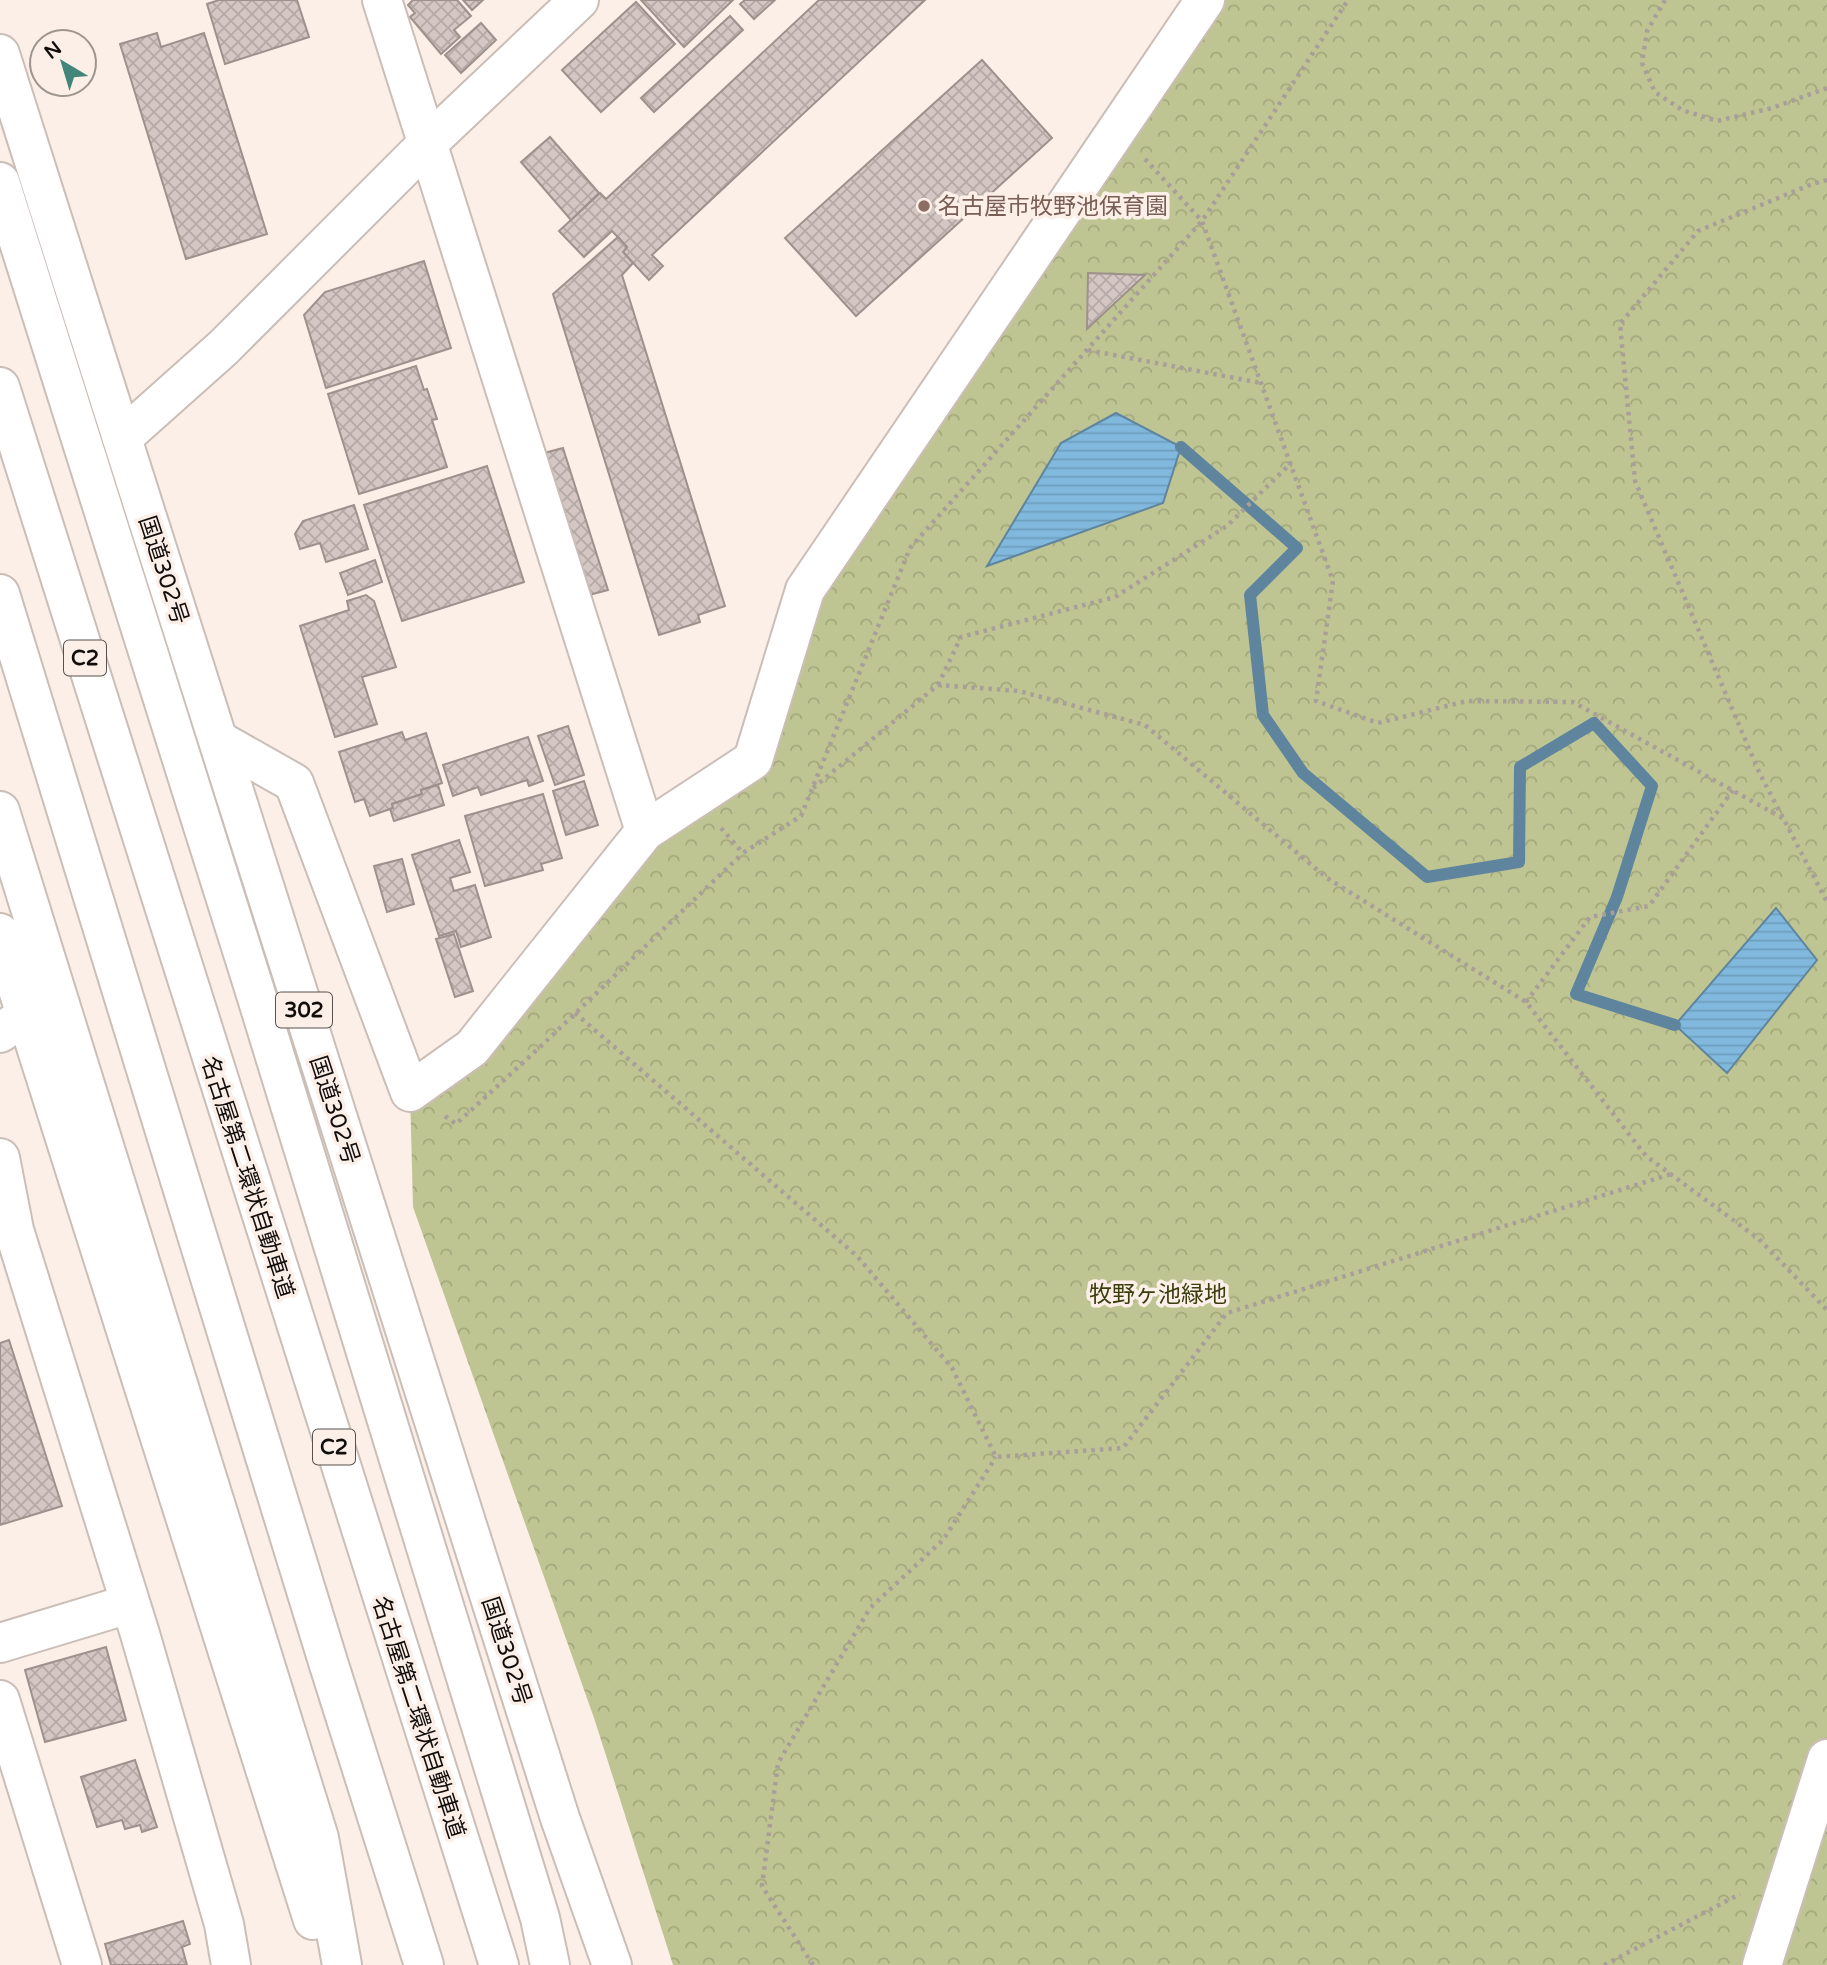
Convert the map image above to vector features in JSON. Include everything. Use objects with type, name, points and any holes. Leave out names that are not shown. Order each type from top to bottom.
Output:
[{"type":"main road","points":[[382,0],[645,831]]},
{"type":"main road","points":[[122,438],[223,348],[428,143],[579,0]]},
{"type":"main road","points":[[218,740],[294,783],[410,1092],[472,1048],[645,831],[753,760],[805,590],[1205,0]]},
{"type":"main road","name":"国道302号","points":[[0,54],[560,1818],[612,1965]]},
{"type":"main road","points":[[0,182],[262,1014],[540,1918],[550,1965]]},
{"type":"main road","name":"名古屋第二環状自動車道","points":[[0,387],[499,1965]]},
{"type":"main road","points":[[0,594],[424,1965]]},
{"type":"main road","points":[[0,811],[319,1839],[342,1965]]},
{"type":"main road","points":[[0,933],[13,1024],[329,1965]]},
{"type":"main road","points":[[0,1158],[14,1230],[140,1633],[220,1911],[231,1965]]},
{"type":"main road","points":[[0,1643],[130,1604]]},
{"type":"main road","points":[[0,1700],[82,1965]]},
{"type":"main road","points":[[1762,1965],[1827,1759]]},
{"type":"path","points":[[410,1092],[456,1124],[743,853],[801,816],[910,548],[1202,221],[1348,0]]},
{"type":"path","points":[[1665,0],[1647,31],[1642,63],[1655,92],[1682,110],[1717,121],[1772,108],[1827,88]]},
{"type":"path","points":[[1117,129],[1202,221],[1333,581],[1316,701],[1378,723],[1467,701],[1573,702],[1786,820]]},
{"type":"path","points":[[1827,180],[1811,184],[1698,231],[1620,324],[1635,481],[1759,772],[1827,902]]},
{"type":"path","points":[[1087,350],[1262,383]]},
{"type":"path","points":[[813,788],[938,685],[961,638],[1115,597],[1234,520],[1291,463]]},
{"type":"path","points":[[938,685],[1019,691],[1145,725],[1327,878],[1526,1002],[1646,1156],[1759,1239],[1827,1310]]},
{"type":"path","points":[[1526,1002],[1590,917],[1648,906],[1733,790]]},
{"type":"path","points":[[694,798],[743,853]]},
{"type":"path","points":[[575,1013],[858,1256],[952,1368],[996,1457]]},
{"type":"path","points":[[996,1457],[1123,1448],[1227,1313],[1671,1174]]},
{"type":"path","points":[[813,1965],[762,1886],[778,1763],[870,1608],[943,1540],[996,1457]]},
{"type":"path","points":[[1604,1965],[1793,1866]]},
{"type":"green space","name":"牧野ヶ池緑地","points":[[1204,0],[1827,0],[1827,1965],[673,1965],[594,1718],[413,1207],[410,1092],[645,831],[753,760],[805,590]]},
{"type":"water","points":[[1116,413],[1181,447],[1163,503],[987,566],[1061,443]]},
{"type":"water","points":[[1776,908],[1817,960],[1727,1073],[1675,1025]]},
{"type":"building","points":[[219,0],[297,0],[309,37],[225,64],[207,4]]},
{"type":"building","points":[[413,0],[457,0],[471,16],[454,30],[460,37],[441,54],[410,17],[415,13],[408,5]]},
{"type":"building","points":[[463,0],[483,0],[472,10]]},
{"type":"building","points":[[641,0],[733,0],[684,47]]},
{"type":"building","points":[[745,0],[775,0],[754,19],[740,4]]},
{"type":"building","points":[[819,0],[925,0],[652,255],[663,266],[649,280],[623,252],[627,247],[612,231],[584,257],[559,231],[600,193],[606,199]]},
{"type":"building","points":[[636,2],[675,44],[601,112],[562,70]]},
{"type":"building","points":[[730,16],[743,30],[654,112],[641,98]]},
{"type":"building","points":[[481,23],[496,40],[461,73],[445,55]]},
{"type":"building","points":[[157,33],[161,47],[204,33],[267,234],[186,259],[120,44]]},
{"type":"building","points":[[982,60],[1052,138],[856,316],[785,238]]},
{"type":"building","points":[[550,137],[599,193],[571,220],[521,162]]},
{"type":"building","points":[[618,237],[627,247],[623,252],[633,263],[622,275],[725,606],[698,615],[700,622],[659,635],[553,294]]},
{"type":"building","points":[[424,261],[451,348],[326,388],[304,315],[325,292]]},
{"type":"building","points":[[1088,273],[1145,275],[1087,329]]},
{"type":"building","points":[[416,366],[437,419],[432,420],[447,467],[359,494],[328,394]]},
{"type":"building","points":[[563,448],[608,590],[589,595],[544,453]]},
{"type":"building","points":[[487,466],[524,582],[402,621],[364,505]]},
{"type":"building","points":[[354,505],[368,549],[326,562],[320,543],[300,549],[295,534],[303,521]]},
{"type":"building","points":[[375,560],[382,582],[348,595],[340,573]]},
{"type":"building","points":[[366,595],[374,601],[396,667],[362,677],[377,724],[335,737],[300,626],[349,610],[347,601]]},
{"type":"building","points":[[568,726],[584,775],[555,785],[538,736]]},
{"type":"building","points":[[402,732],[405,740],[426,733],[442,783],[421,790],[422,794],[392,804],[393,808],[370,816],[364,799],[355,802],[339,752]]},
{"type":"building","points":[[528,737],[543,781],[529,786],[527,780],[481,795],[478,787],[453,796],[443,765]]},
{"type":"building","points":[[584,781],[598,825],[566,835],[553,791]]},
{"type":"building","points":[[438,785],[444,805],[394,821],[390,809],[393,808],[392,804],[422,794],[421,790]]},
{"type":"building","points":[[543,794],[562,858],[541,864],[543,870],[485,886],[465,816]]},
{"type":"building","points":[[459,840],[470,872],[450,878],[454,891],[475,885],[491,937],[461,947],[456,931],[439,936],[412,855]]},
{"type":"building","points":[[402,859],[414,904],[387,912],[374,866]]},
{"type":"building","points":[[454,934],[473,991],[455,997],[436,939]]},
{"type":"building","points":[[9,1340],[62,1506],[0,1525],[0,1343]]},
{"type":"building","points":[[106,1647],[126,1720],[45,1742],[25,1670]]},
{"type":"building","points":[[135,1760],[157,1827],[142,1832],[140,1825],[125,1829],[122,1820],[97,1827],[81,1777]]},
{"type":"building","points":[[183,1921],[190,1944],[182,1947],[187,1965],[111,1965],[105,1944]]},
{"type":"waterway","points":[[1181,447],[1297,548],[1250,595],[1263,715],[1303,773],[1427,877],[1519,862],[1520,767],[1594,723],[1652,786],[1617,897],[1576,994],[1675,1025]]},
{"type":"place","name":"名古屋市牧野池保育園","points":[[924,206]]}]
